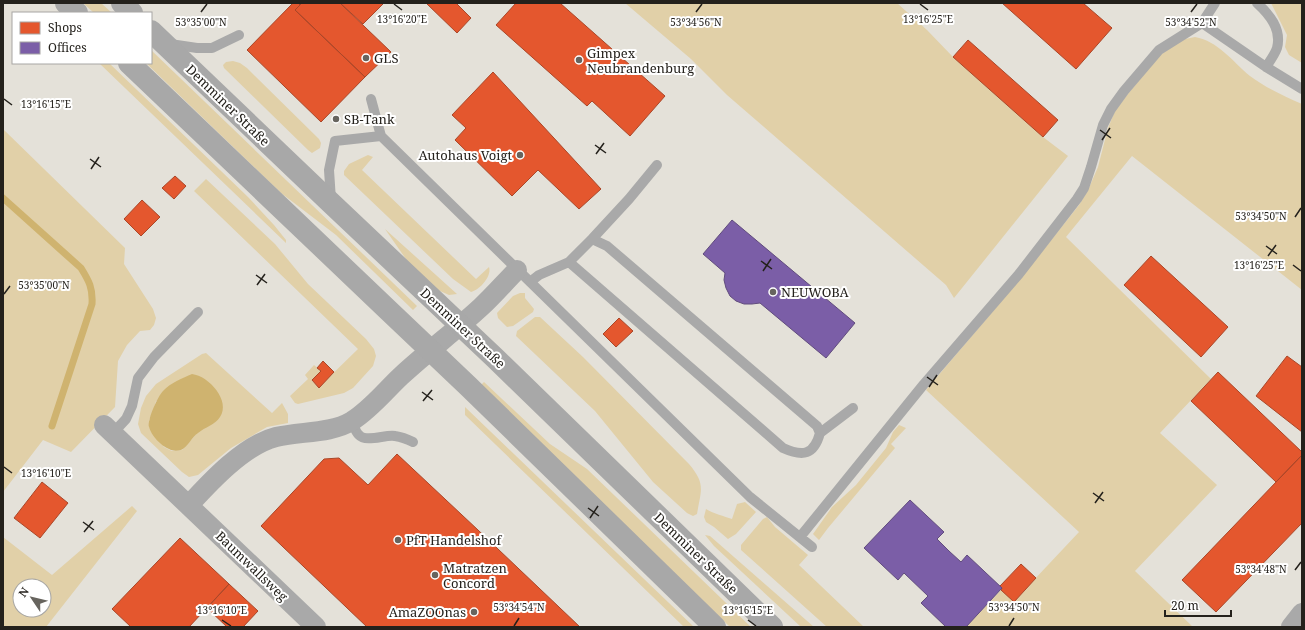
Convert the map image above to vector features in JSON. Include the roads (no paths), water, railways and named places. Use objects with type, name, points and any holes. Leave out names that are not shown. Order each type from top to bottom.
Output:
[{"type":"main road","points":[[66,3],[75,12]]},
{"type":"main road","points":[[122,3],[131,12]]},
{"type":"main road","name":"Demminer Straße","points":[[158,37],[495,358],[772,627]]},
{"type":"main road","points":[[130,64],[468,386],[715,627]]},
{"type":"street","points":[[188,505],[229,465],[254,447],[275,437],[335,428],[352,421],[487,301],[523,276]]},
{"type":"street","name":"Baumwallsweg","points":[[108,429],[316,627]]},
{"type":"street","points":[[1291,627],[1302,613]]},
{"type":"lane","points":[[800,537],[924,384],[1019,274],[1077,199],[1084,188],[1103,125],[1111,109],[1124,91],[1159,50],[1202,23],[1215,3]]},
{"type":"lane","points":[[1257,3],[1270,15],[1277,31],[1278,42],[1276,49],[1266,67]]},
{"type":"lane","points":[[1202,23],[1266,67],[1302,89]]},
{"type":"lane","points":[[158,37],[197,48],[212,48],[239,35]]},
{"type":"lane","points":[[371,99],[381,136],[750,497],[812,547]]},
{"type":"lane","points":[[331,203],[329,170],[335,141],[381,136]]},
{"type":"lane","points":[[523,276],[539,275],[569,262],[629,199],[658,165]]},
{"type":"lane","points":[[592,239],[607,246],[817,426],[820,433]]},
{"type":"lane","points":[[569,262],[782,448],[798,454],[807,453],[814,447],[820,433],[853,408]]},
{"type":"lane","points":[[108,429],[126,419],[132,406],[138,378],[154,357],[198,312]]},
{"type":"lane","points":[[352,421],[358,435],[362,437],[375,438],[394,435],[413,442]]},
{"type":"waterway","points":[[3,198],[81,268],[91,289],[92,304],[52,426]]},
{"type":"place","name":"GLS","points":[[366,58]]},
{"type":"place","name":"Gimpex Neubrandenburg","points":[[579,60]]},
{"type":"place","name":"SB-Tank","points":[[336,119]]},
{"type":"place","name":"Autohaus Voigt","points":[[520,155]]},
{"type":"place","name":"NEUWOBA","points":[[773,292]]},
{"type":"place","name":"PfT Handelshof","points":[[398,540]]},
{"type":"place","name":"Matratzen Concord","points":[[435,575]]},
{"type":"place","name":"AmaZOOnas","points":[[474,612]]}]
